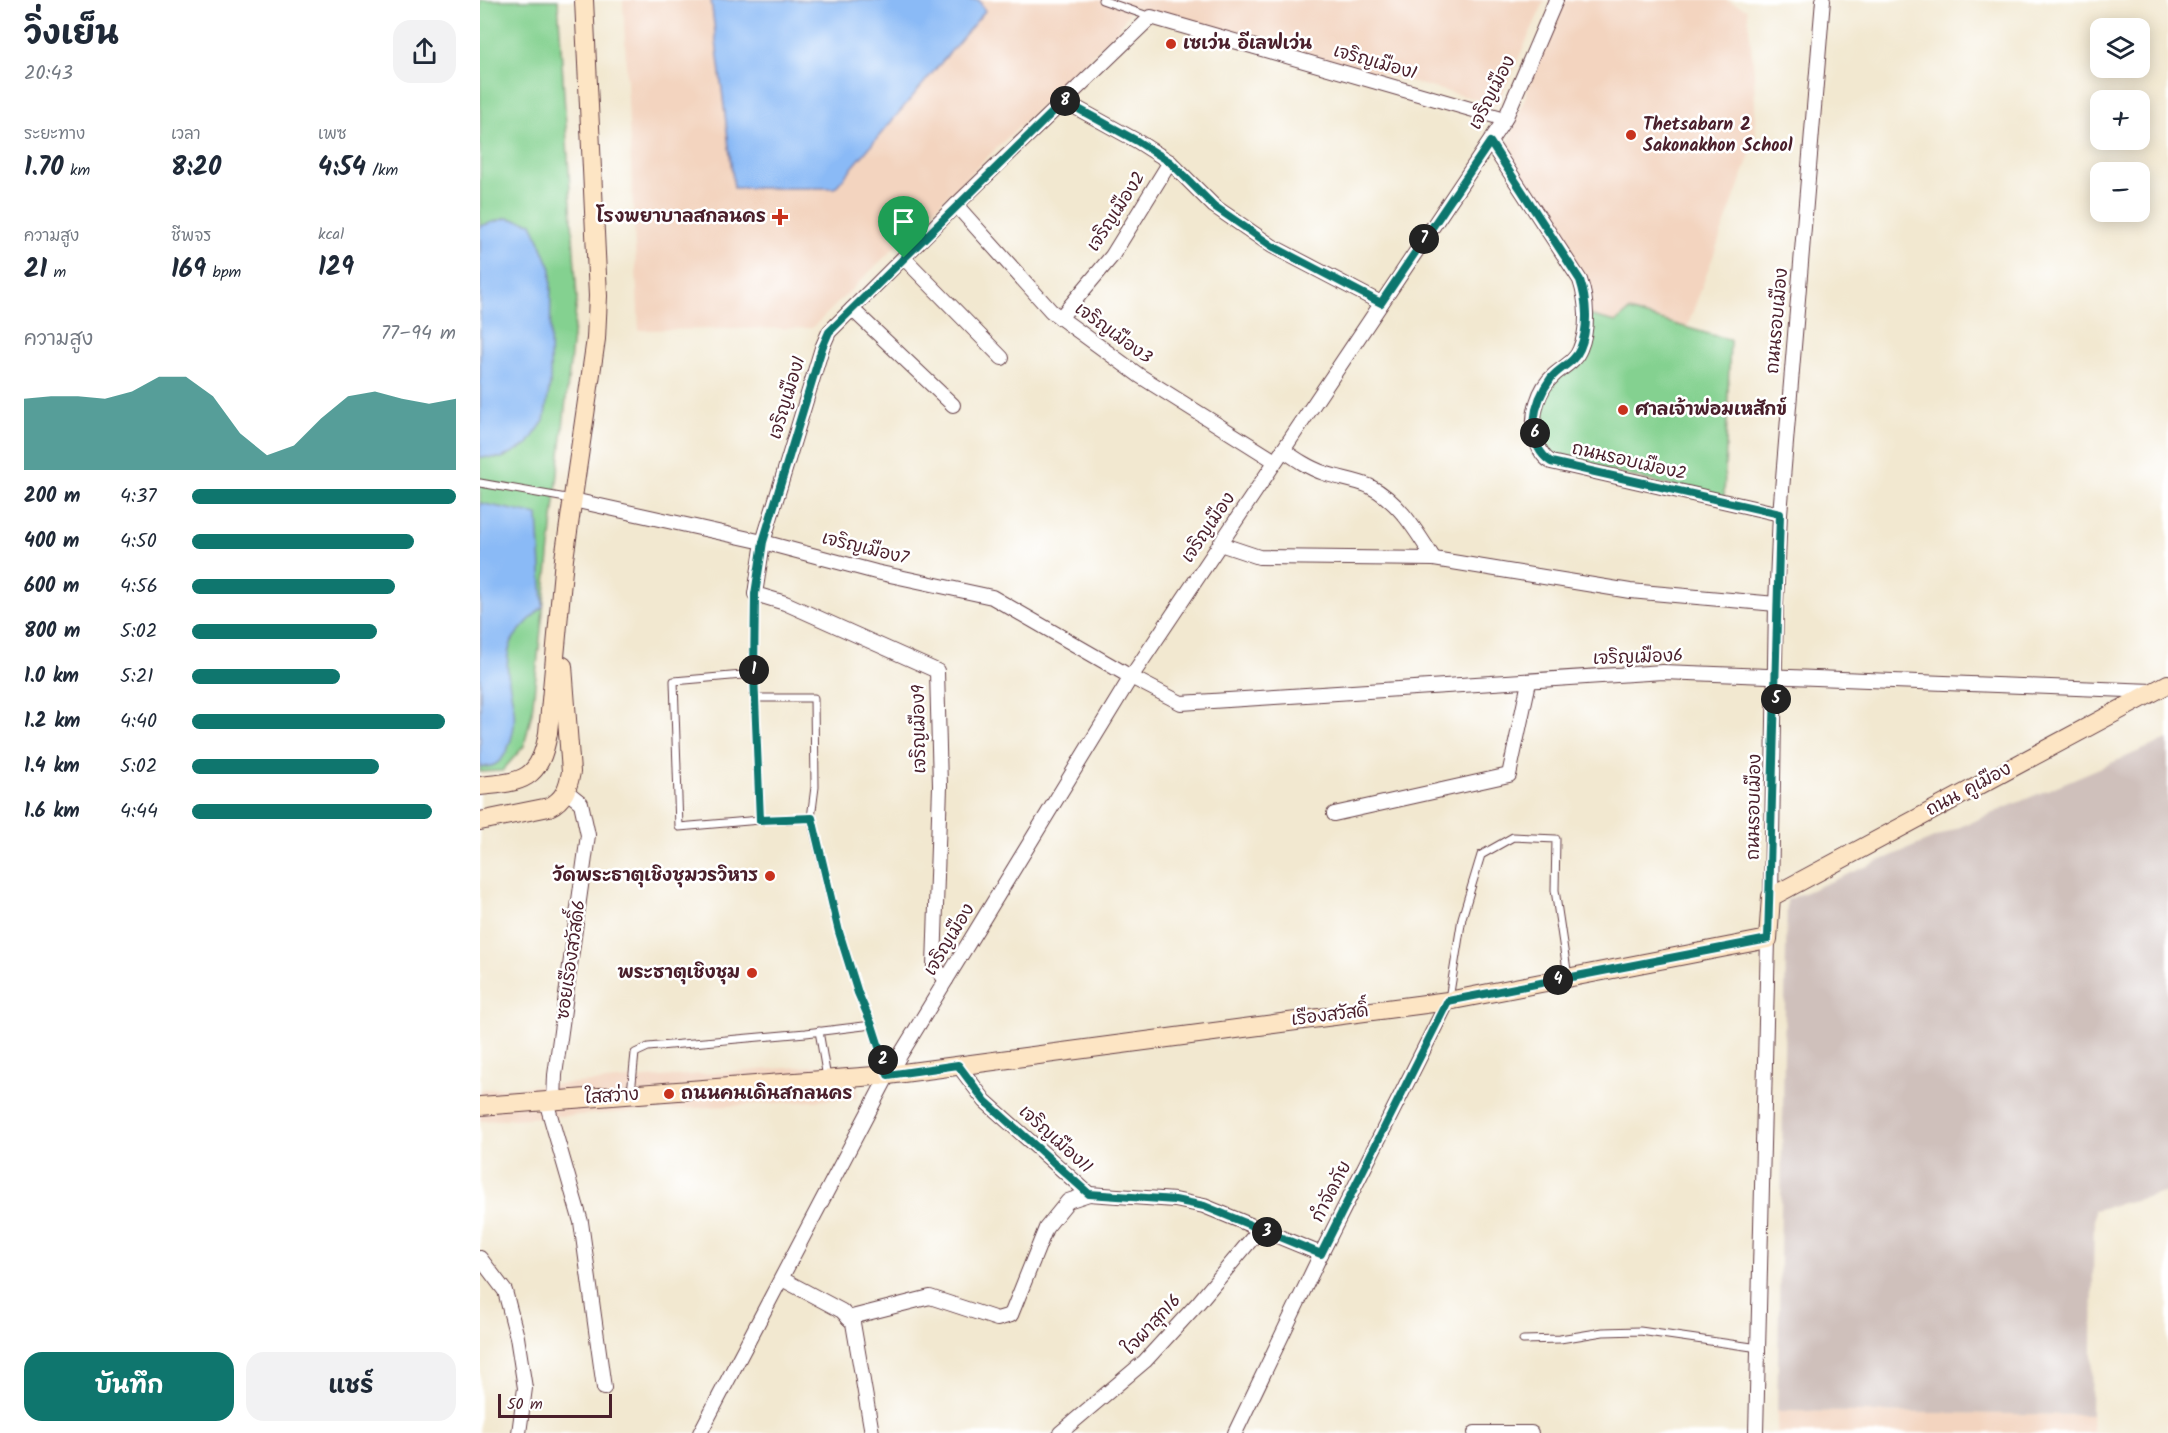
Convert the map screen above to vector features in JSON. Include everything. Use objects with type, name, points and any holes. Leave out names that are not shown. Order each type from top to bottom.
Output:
[{"type":"street","points":[[480,786],[512,783],[531,773],[541,762],[548,733],[558,610],[596,339],[598,296],[584,0]]},
{"type":"street","name":"เจริญเมือง","points":[[700,1433],[888,1075],[1131,677],[1505,119],[1557,0]]},
{"type":"street","name":"ถนนรอบเมือง","points":[[1771,897],[1776,604],[1780,514],[1823,0]]},
{"type":"street","name":"เจริญเมือง1","points":[[755,594],[763,542],[822,348],[829,332],[956,205],[1151,17],[1505,119]]},
{"type":"street","name":"เจริญเมือง2","points":[[1060,318],[1112,256],[1170,162],[1064,101]]},
{"type":"street","name":"ถนนรอบเมือง2","points":[[1490,142],[1580,280],[1584,291],[1586,320],[1581,348],[1574,360],[1552,376],[1535,409],[1533,420],[1535,431],[1544,458],[1551,462],[1780,514]]},
{"type":"street","points":[[1170,162],[1214,206],[1272,246],[1381,303]]},
{"type":"street","name":"เจริญเมือง3","points":[[956,205],[1051,311],[1060,318],[1140,376],[1279,456],[1368,486],[1380,493],[1409,521],[1434,559]]},
{"type":"street","points":[[904,258],[1002,358]]},
{"type":"street","points":[[852,309],[952,405]]},
{"type":"street","name":"เจริญเมือง7","points":[[573,500],[763,542],[876,572],[992,597],[1131,677]]},
{"type":"street","points":[[1220,544],[1259,557],[1434,559],[1630,591],[1776,604]]},
{"type":"street","name":"เจริญเมือง9","points":[[755,594],[785,603],[937,671],[940,786],[934,966],[946,980]]},
{"type":"street","points":[[480,821],[549,807],[557,803],[566,791],[571,772],[558,610]]},
{"type":"street","name":"เจริญเมือง6","points":[[1131,677],[1181,703],[1663,672],[2160,687]]},
{"type":"street","points":[[1334,814],[1509,775],[1529,682]]},
{"type":"street","name":"ถนน คูเมือง","points":[[1771,897],[2160,687]]},
{"type":"street","name":"ซอยเรืองสวัสดิ์6","points":[[566,791],[581,803],[588,835],[550,1101],[581,1222],[603,1388]]},
{"type":"street","points":[[1756,1433],[1768,939],[1771,897]]},
{"type":"street","name":"เรืองสวัสดิ์","points":[[888,1075],[1448,1001],[1768,939]]},
{"type":"street","name":"กำจัดภัย","points":[[1235,1433],[1321,1254],[1448,1001]]},
{"type":"street","name":"เจริญเมือง11","points":[[958,1065],[985,1101],[1089,1194],[1175,1200],[1204,1206],[1321,1254]]},
{"type":"street","name":"ใสสว่าง","points":[[480,1106],[888,1075]]},
{"type":"street","points":[[848,1318],[930,1297],[997,1318],[1011,1315],[1046,1228],[1068,1201],[1089,1194]]},
{"type":"street","name":"ใจผาสุก16","points":[[1060,1433],[1145,1361],[1199,1302],[1260,1229]]},
{"type":"street","points":[[480,1258],[505,1290],[516,1337],[525,1388],[519,1433]]},
{"type":"street","points":[[782,1279],[842,1311],[853,1323],[872,1433]]},
{"type":"street","points":[[1475,1433],[1531,1433]]},
{"type":"lane","points":[[1102,0],[1151,17]]},
{"type":"lane","points":[[480,483],[573,500]]},
{"type":"lane","points":[[755,594],[754,674],[760,820]]},
{"type":"lane","points":[[754,674],[674,681],[679,827],[812,818]]},
{"type":"lane","points":[[755,698],[814,698],[815,788],[812,818],[839,932],[888,1075]]},
{"type":"lane","points":[[1448,1001],[1462,918],[1481,855],[1513,837],[1556,839],[1555,890],[1568,978]]},
{"type":"lane","points":[[631,1096],[635,1053],[648,1047],[872,1025]]},
{"type":"lane","points":[[819,1031],[827,1080]]},
{"type":"lane","points":[[1523,1340],[1560,1339],[1603,1332],[1640,1331],[1759,1348]]},
{"type":"shaded area","name":"โรงพยาบาลสกลนคร","points":[[623,0],[1545,0],[1497,105],[1132,7],[1119,29],[812,328],[639,330]]},
{"type":"shaded area","points":[[1560,0],[1726,0],[1747,9],[1754,72],[1756,138],[1687,328],[1629,311],[1616,322],[1588,315],[1584,277],[1505,152]]},
{"type":"shaded area","points":[[2168,739],[2168,1192],[2094,1210],[2091,1415],[1777,1411],[1787,900]]},
{"type":"shaded area","name":"ถนนคนเดินสกลนคร","points":[[855,1063],[858,1098],[480,1121],[480,1090]]},
{"type":"shaded area","points":[[1777,1411],[2091,1415],[2094,1433],[1777,1433]]},
{"type":"green space","points":[[480,0],[558,0],[577,299],[532,712],[524,746],[502,771],[480,772]]},
{"type":"green space","points":[[1629,311],[1730,340],[1724,498],[1541,455],[1533,420],[1545,387],[1574,360],[1588,315],[1616,322]]},
{"type":"water","points":[[711,0],[979,0],[985,11],[835,188],[734,188]]},
{"type":"water","points":[[507,218],[532,223],[551,269],[550,384],[544,421],[527,445],[502,458],[480,457],[480,226]]},
{"type":"water","points":[[480,503],[538,515],[543,606],[512,641],[507,667],[514,710],[513,732],[508,748],[500,761],[489,767],[480,767]]},
{"type":"place","name":"เซเว่น อีเลฟเว่น","points":[[1171,44]]},
{"type":"place","name":"Thetsabarn 2 Sakonakhon School","points":[[1631,135]]},
{"type":"place","name":"โรงพยาบาลสกลนคร","points":[[780,217]]},
{"type":"place","name":"ศาลเจ้าพ่อมเหสักข์","points":[[1623,410]]},
{"type":"place","name":"วัดพระธาตุเชิงชุมวรวิหาร","points":[[770,876]]},
{"type":"place","name":"พระธาตุเชิงชุม","points":[[752,973]]},
{"type":"place","name":"ถนนคนเดินสกลนคร","points":[[669,1094]]},
{"type":"route","points":[[1064,101],[1170,162],[1214,206],[1272,246],[1381,303],[1490,142],[1580,280],[1584,291],[1586,320],[1581,348],[1574,360],[1552,376],[1535,409],[1533,420],[1535,431],[1544,458],[1551,462],[1780,514],[1776,604],[1771,897],[1768,939],[1448,1001],[1321,1254],[1204,1206],[1175,1200],[1089,1194],[985,1101],[958,1065],[888,1075],[839,932],[812,818],[760,820],[754,674],[755,594],[763,542],[822,348],[829,332],[904,258],[1064,101]]}]
